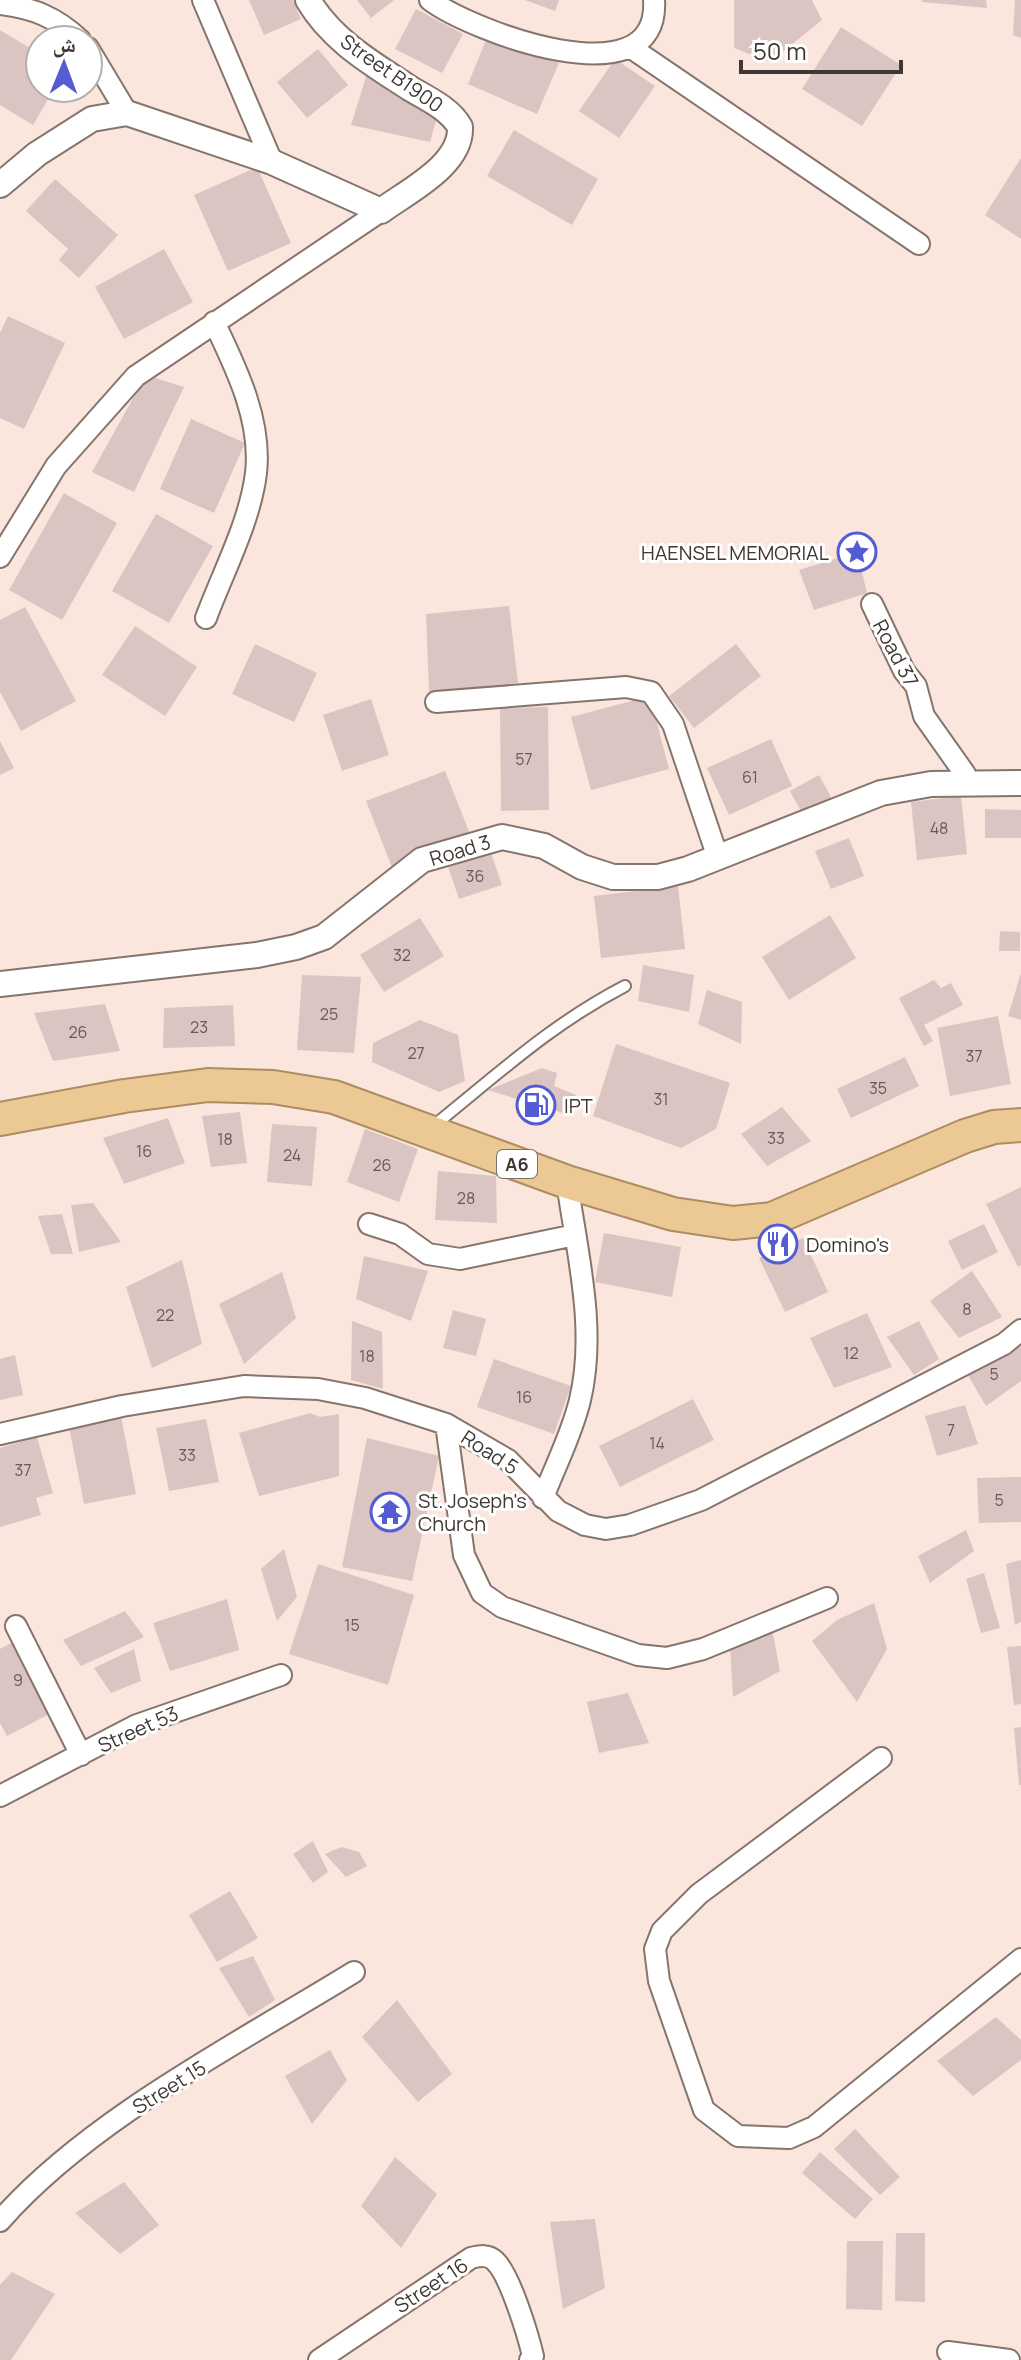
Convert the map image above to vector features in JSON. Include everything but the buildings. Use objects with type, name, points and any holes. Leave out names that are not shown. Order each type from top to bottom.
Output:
[{"type":"highway","name":"A6","points":[[0,1119],[124,1096],[221,1086],[273,1087],[334,1097],[567,1182],[673,1214],[733,1223],[772,1219],[965,1136],[994,1127],[1021,1125]]},
{"type":"street","points":[[203,0],[272,162]]},
{"type":"street","name":"Street B1900","points":[[308,0],[324,23],[356,53],[446,112],[460,127],[453,157],[381,211]]},
{"type":"street","points":[[430,0],[520,43],[554,50],[602,54],[630,47],[645,35],[651,22],[654,0]]},
{"type":"street","points":[[0,4],[27,7],[48,15],[60,24]]},
{"type":"street","points":[[630,47],[919,244]]},
{"type":"street","points":[[104,75],[127,113]]},
{"type":"street","points":[[0,185],[37,154],[92,119],[127,113],[272,162],[381,211]]},
{"type":"street","points":[[0,557],[56,466],[136,376],[381,211]]},
{"type":"street","points":[[206,618],[251,496],[256,472],[256,445],[247,400],[214,322]]},
{"type":"street","name":"Road 37","points":[[872,604],[897,658],[916,686],[924,716],[965,774],[966,784]]},
{"type":"street","points":[[436,702],[626,687],[651,692],[673,724],[718,858]]},
{"type":"street","name":"Road 3","points":[[0,984],[241,957],[296,947],[341,927],[422,860],[502,837],[544,846],[582,867],[613,877],[658,877],[718,858],[881,793],[931,784],[1021,783]]},
{"type":"street","points":[[543,1498],[579,1404],[584,1382],[587,1339],[567,1182]]},
{"type":"street","points":[[369,1224],[400,1234],[428,1254],[460,1259],[575,1235]]},
{"type":"street","name":"Road 5","points":[[0,1434],[109,1409],[244,1386],[286,1386],[365,1398],[446,1424],[508,1460],[543,1498],[585,1525],[606,1529],[644,1520],[701,1500],[1004,1344],[1021,1330]]},
{"type":"street","points":[[446,1424],[464,1555],[482,1593],[502,1607],[638,1655],[667,1658],[703,1649],[827,1598]]},
{"type":"street","points":[[16,1626],[81,1755]]},
{"type":"street","name":"Street 53","points":[[0,1796],[137,1725],[281,1675]]},
{"type":"street","points":[[881,1758],[699,1894],[662,1931],[655,1949],[659,1981],[704,2110],[738,2136],[789,2138],[814,2127],[1021,1959]]},
{"type":"street","name":"Street 15","points":[[0,2221],[24,2194],[112,2122],[354,1972]]},
{"type":"street","name":"Street 16","points":[[319,2360],[471,2258],[484,2255],[496,2262],[528,2330],[533,2356],[530,2360]]},
{"type":"street","points":[[948,2352],[1009,2360]]},
{"type":"lane","points":[[427,1131],[520,1057],[542,1035],[625,986]]},
{"type":"place","name":"HAENSEL MEMORIAL","points":[[857,552]]},
{"type":"place","name":"IPT","points":[[536,1105]]},
{"type":"place","name":"Domino's","points":[[778,1244]]},
{"type":"place","name":"St. Joseph's Church","points":[[390,1512]]}]
